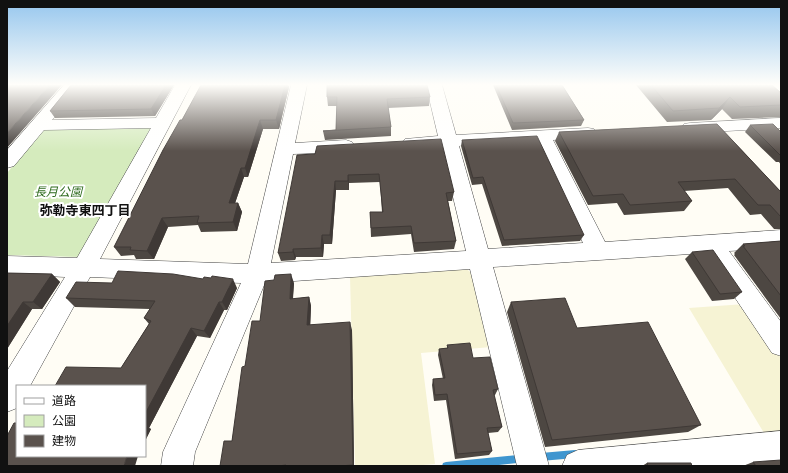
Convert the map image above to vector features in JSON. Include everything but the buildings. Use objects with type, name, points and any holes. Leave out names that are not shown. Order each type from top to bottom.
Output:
[{"type":"street","points":[[7,162],[54,107]]},
{"type":"street","points":[[7,398],[83,268],[170,107]]},
{"type":"street","points":[[177,466],[180,452],[257,274],[295,107]]},
{"type":"street","points":[[440,107],[533,466]]},
{"type":"street","points":[[39,125],[162,122]]},
{"type":"street","points":[[678,128],[781,123]]},
{"type":"street","points":[[718,126],[733,143]]},
{"type":"street","points":[[395,144],[606,132]]},
{"type":"street","points":[[542,136],[598,251]]},
{"type":"street","points":[[285,149],[364,145]]},
{"type":"street","points":[[7,265],[257,274],[781,239]]},
{"type":"street","points":[[711,244],[781,344]]},
{"type":"street","points":[[578,466],[702,460],[781,446]]},
{"type":"shaded area","points":[[465,268],[473,274],[491,347],[421,353],[435,464],[411,466],[355,466],[350,276]]},
{"type":"shaded area","points":[[745,304],[781,355],[781,431],[764,433],[689,308]]},
{"type":"green space","name":"長月公園","points":[[148,126],[151,128],[80,257],[7,255],[7,173],[42,131],[50,128]]},
{"type":"waterway","points":[[541,457],[575,454]]},
{"type":"waterway","points":[[446,466],[517,459]]},
{"type":"district","name":"弥勒寺東四丁目","points":[[85,210]]}]
